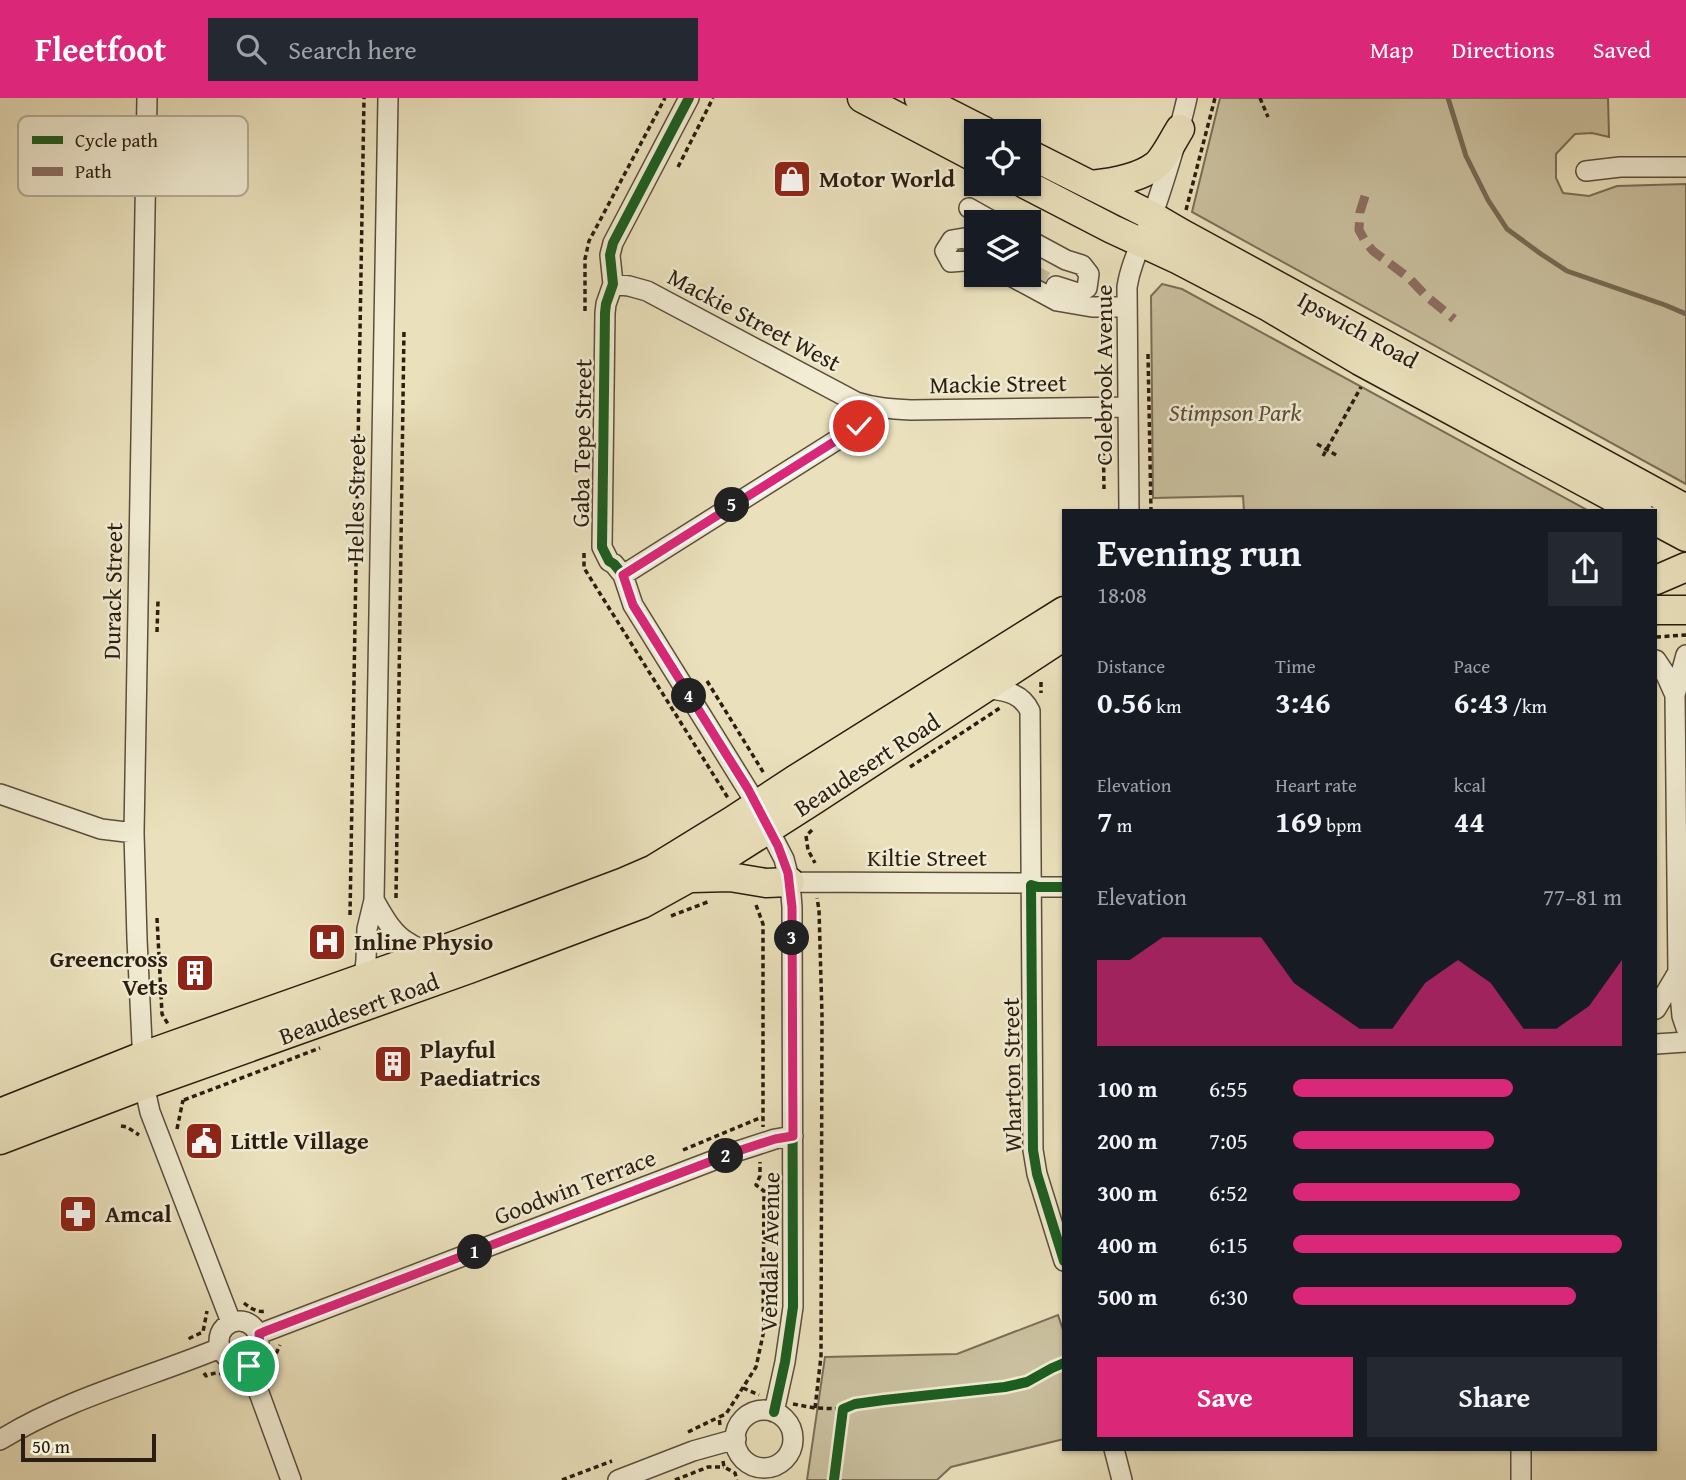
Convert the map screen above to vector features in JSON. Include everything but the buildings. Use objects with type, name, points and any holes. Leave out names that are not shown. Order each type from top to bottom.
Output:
[{"type":"highway","points":[[862,98],[964,152]]},
{"type":"highway","points":[[919,98],[964,121]]},
{"type":"highway","points":[[1091,185],[1111,183],[1156,165],[1180,130]]},
{"type":"highway","name":"Ipswich Road","points":[[1041,160],[1152,216],[1686,509]]},
{"type":"highway","name":"Ipswich Road","points":[[1041,192],[1267,306],[1360,361],[1634,509]]},
{"type":"highway","points":[[1657,522],[1686,537]]},
{"type":"highway","points":[[1657,580],[1686,567]]},
{"type":"highway","points":[[1657,610],[1686,610]]},
{"type":"highway","name":"Beaudesert Road","points":[[0,1140],[144,1085],[469,970],[642,904],[688,878],[762,817],[796,779],[1062,612]]},
{"type":"highway","name":"Beaudesert Road","points":[[0,1113],[144,1056],[435,953],[624,882],[762,817],[814,800],[994,697],[1062,638]]},
{"type":"highway","points":[[688,878],[730,877],[766,883],[790,882]]},
{"type":"street","name":"Durack Street","points":[[147,98],[147,116]]},
{"type":"street","name":"Helles Street","points":[[364,978],[367,929],[374,900],[388,98]]},
{"type":"street","name":"Gaba Tepe Street","points":[[688,98],[611,247],[613,284],[605,313],[602,547],[605,556],[623,575],[641,620],[742,780],[762,817]]},
{"type":"street","name":"Colebrook Avenue","points":[[1129,509],[1129,273],[1152,216],[1180,130],[1187,98]]},
{"type":"street","points":[[1586,171],[1620,167],[1686,167]]},
{"type":"street","name":"Durack Street","points":[[145,196],[134,833],[144,1085],[150,1112],[231,1322]]},
{"type":"street","points":[[969,208],[973,210]]},
{"type":"street","points":[[964,238],[953,240],[945,251],[951,262],[964,261]]},
{"type":"street","points":[[1041,246],[1082,265],[1089,274],[1087,288],[1078,293],[1053,285]]},
{"type":"street","name":"Mackie Street West","points":[[613,284],[647,291],[856,402],[869,406]]},
{"type":"street","points":[[1031,287],[1057,301],[1092,307],[1127,307]]},
{"type":"street","points":[[623,575],[859,426],[869,406]]},
{"type":"street","name":"Mackie Street","points":[[869,406],[911,410],[1128,407]]},
{"type":"street","points":[[1686,655],[1675,695],[1678,972],[1682,1016],[1686,1028]]},
{"type":"street","points":[[1657,661],[1667,675],[1675,695]]},
{"type":"street","name":"Wharton Street","points":[[994,697],[1011,693],[1019,696],[1030,711],[1033,1150],[1037,1174],[1062,1255]]},
{"type":"street","points":[[0,794],[100,829],[134,833]]},
{"type":"street","name":"Vendale Avenue","points":[[762,817],[784,859],[790,882],[792,907],[793,1307],[774,1412]]},
{"type":"street","name":"Kiltie Street","points":[[790,882],[1023,883],[1038,887],[1062,887]]},
{"type":"street","points":[[374,900],[399,936],[408,943],[435,953]]},
{"type":"street","points":[[1657,1007],[1678,972]]},
{"type":"street","points":[[1657,1044],[1686,1042]]},
{"type":"street","name":"Goodwin Terrace","points":[[259,1334],[738,1151],[793,1136]]},
{"type":"street","points":[[255,1365],[228,1358],[220,1348],[222,1330],[231,1322],[238,1320],[251,1324],[259,1334],[255,1365],[292,1480]]},
{"type":"street","points":[[0,1440],[54,1411],[220,1348]]},
{"type":"street","points":[[765,1410],[782,1416],[792,1431],[793,1440],[788,1457],[764,1474],[741,1456],[736,1439],[741,1422],[748,1416],[765,1410]]},
{"type":"street","points":[[618,1480],[693,1451],[736,1439]]},
{"type":"street","points":[[1115,1451],[1122,1480]]},
{"type":"street","points":[[1521,1451],[1521,1480]]},
{"type":"path","points":[[350,919],[364,98]]},
{"type":"path","points":[[678,167],[713,98]]},
{"type":"path","points":[[1186,210],[1215,98]]},
{"type":"path","points":[[1260,98],[1268,117]]},
{"type":"path","points":[[398,907],[404,319]]},
{"type":"path","points":[[1148,353],[1151,509]]},
{"type":"path","points":[[1323,456],[1362,385]]},
{"type":"path","points":[[1103,424],[1104,489]]},
{"type":"path","points":[[1317,444],[1338,456]]},
{"type":"path","points":[[1657,637],[1686,635]]},
{"type":"path","points":[[707,681],[766,777]]},
{"type":"path","points":[[902,772],[994,697]]},
{"type":"path","points":[[813,829],[806,836],[806,843],[818,867]]},
{"type":"path","points":[[799,845],[806,843]]},
{"type":"path","points":[[815,1408],[821,1356],[822,1015],[817,897]]},
{"type":"path","points":[[746,898],[757,905],[763,924],[763,1126]]},
{"type":"path","points":[[181,1140],[176,1128],[183,1100]]},
{"type":"path","points":[[676,1153],[762,1117]]},
{"type":"path","points":[[720,1426],[719,1417],[726,1414],[756,1367],[763,1335],[764,1191],[755,1185],[760,1176]]},
{"type":"path","points":[[241,1299],[250,1308],[262,1312],[268,1310]]},
{"type":"path","points":[[194,1345],[191,1338],[203,1332],[207,1311]]},
{"type":"path","points":[[255,1365],[270,1367],[281,1345],[279,1340]]},
{"type":"path","points":[[202,1368],[206,1376],[213,1373],[224,1374],[234,1381]]},
{"type":"path","points":[[743,1388],[753,1394]]},
{"type":"path","points":[[798,1406],[842,1415],[855,1404]]},
{"type":"path","points":[[723,1458],[724,1467]]},
{"type":"path","points":[[674,1480],[708,1467],[724,1467],[735,1474],[737,1480]]},
{"type":"green space","points":[[1220,98],[1608,98],[1609,137],[1592,133],[1575,134],[1556,154],[1556,178],[1563,193],[1589,196],[1617,186],[1686,184],[1686,484],[1192,212]]},
{"type":"green space","name":"Stimpson Park","points":[[1162,284],[1182,289],[1585,509],[1244,509],[1243,496],[1153,498],[1151,296]]},
{"type":"green space","points":[[1058,1315],[1062,1327],[1062,1439],[951,1467],[937,1480],[807,1480],[825,1357],[957,1354]]},
{"type":"waterway","points":[[1448,98],[1466,156],[1488,200],[1507,229],[1567,271],[1686,314]]},
{"type":"tunnel","points":[[1041,278],[1053,285]]},
{"type":"marked path","points":[[1365,196],[1360,212],[1359,230],[1365,241],[1373,251],[1409,278],[1454,319]]},
{"type":"cycle path","points":[[689,98],[613,243],[610,255],[613,284],[605,313],[602,547],[609,561],[623,575],[633,605],[752,797],[784,859],[790,882],[793,1307],[774,1412]]},
{"type":"cycle path","points":[[1062,887],[1031,885],[1033,1150],[1037,1174],[1062,1255]]},
{"type":"cycle path","points":[[834,1480],[843,1409],[855,1404],[884,1400],[1005,1387],[1027,1382],[1062,1364]]},
{"type":"place","name":"Motor World","points":[[792,179]]},
{"type":"place","name":"Inline Physio","points":[[327,942]]},
{"type":"place","name":"Greencross Vets","points":[[195,973]]},
{"type":"place","name":"Playful Paediatrics","points":[[393,1064]]},
{"type":"place","name":"Little Village","points":[[204,1141]]},
{"type":"place","name":"Amcal","points":[[78,1214]]},
{"type":"route","points":[[249,1366],[247,1360],[259,1346],[259,1334],[266,1331],[738,1151],[793,1136],[792,907],[790,882],[784,859],[748,789],[633,605],[623,575],[859,426]]}]
